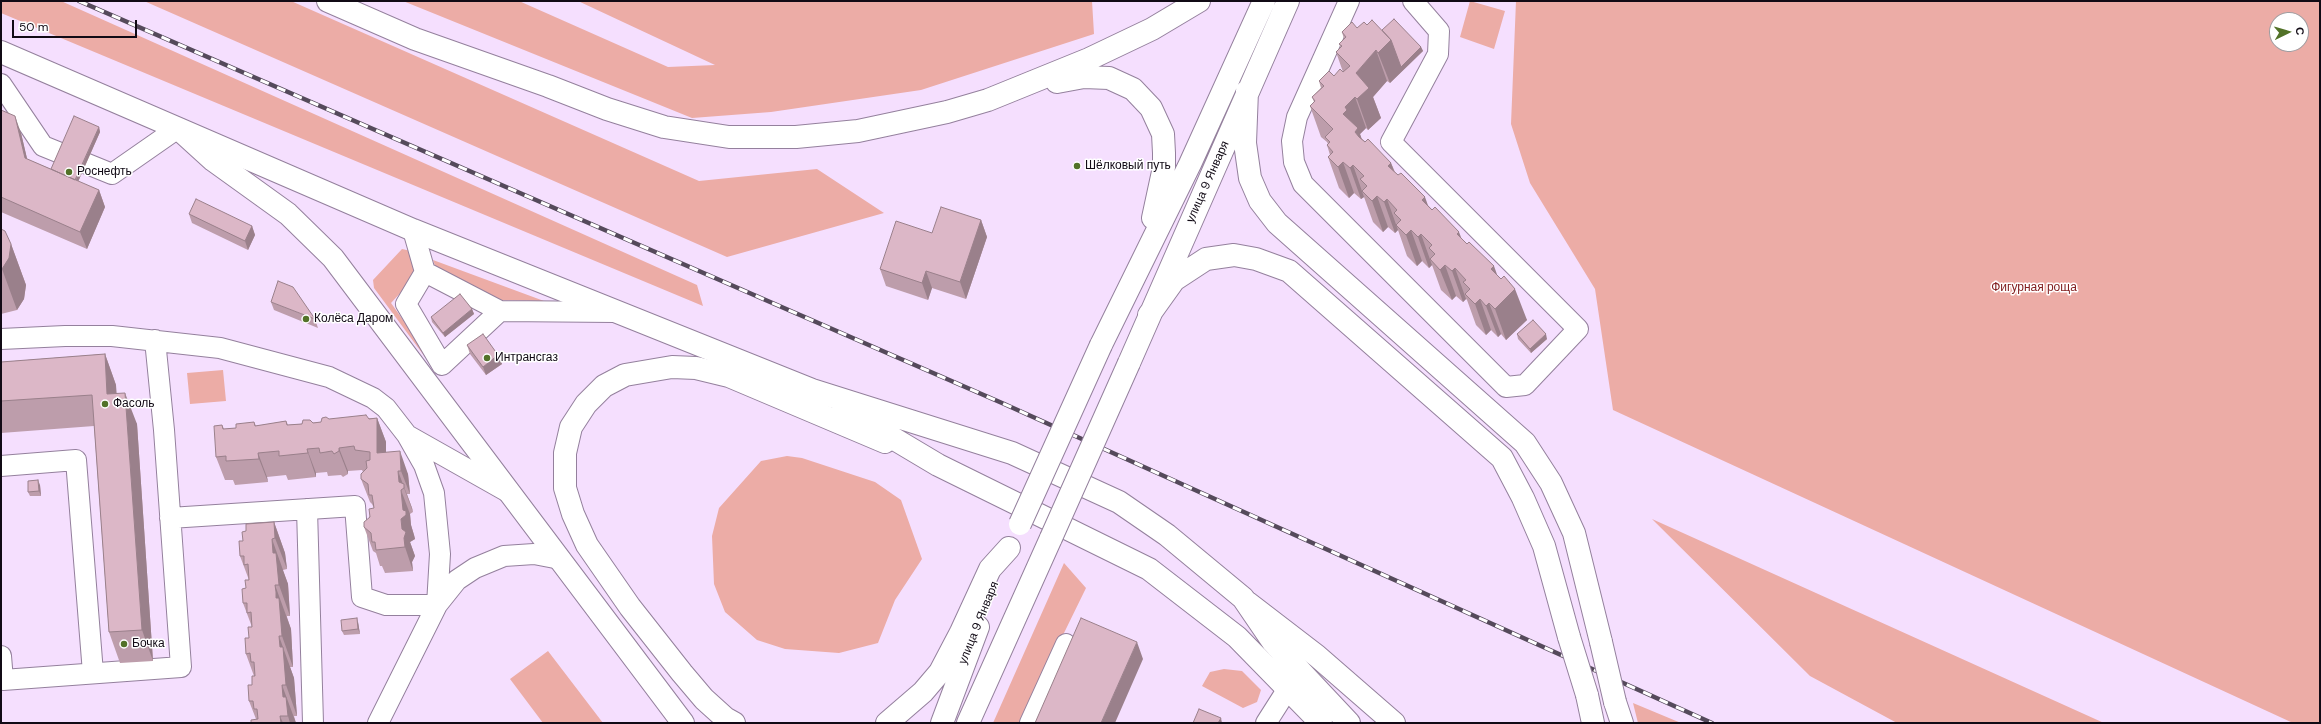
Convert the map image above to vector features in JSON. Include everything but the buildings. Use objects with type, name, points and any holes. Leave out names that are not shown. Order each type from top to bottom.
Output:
[{"type":"main road","points":[[328,1],[415,39],[548,86],[607,109],[664,126],[729,137],[796,137],[858,130],[947,112],[1084,76],[1109,78],[1123,83],[1141,96],[1158,120],[1163,134],[1164,167],[1159,196],[1139,266]]},
{"type":"main road","points":[[988,100],[1046,78],[1129,40],[1199,1]]},
{"type":"main road","name":"улица 9 Января","points":[[942,723],[962,666],[1009,548],[1101,345],[1190,164],[1264,1]]},
{"type":"main road","name":"улица 9 Января","points":[[968,723],[1129,363],[1247,91],[1288,1]]},
{"type":"main road","points":[[1,52],[413,230],[812,390],[1012,453],[1119,502],[1167,535],[1243,598],[1317,656],[1394,723]]},
{"type":"main road","points":[[1247,91],[1245,143],[1250,178],[1260,201],[1277,223],[1525,443],[1551,483],[1574,533],[1622,723]]},
{"type":"main road","points":[[178,128],[212,160],[288,214],[333,258],[438,395],[683,723]]},
{"type":"main road","points":[[1149,316],[1174,280],[1206,259],[1234,255],[1256,259],[1289,272],[1502,458],[1523,498],[1544,546],[1569,637],[1587,695],[1593,723]]},
{"type":"main road","points":[[734,723],[725,718],[704,699],[630,606],[591,550],[572,514],[565,488],[565,453],[571,427],[586,404],[604,386],[625,375],[672,367],[696,368],[729,376],[938,465],[1149,569],[1237,637],[1287,690],[1321,723]]},
{"type":"main road","points":[[812,390],[938,465]]},
{"type":"main road","points":[[887,723],[923,692],[940,672],[961,632],[990,569],[1009,548]]},
{"type":"main road","points":[[1243,598],[1273,642],[1349,723]]},
{"type":"lane","points":[[1348,1],[1297,117],[1292,141],[1294,162],[1303,184],[1506,387],[1525,385],[1578,329],[1391,142],[1438,54],[1439,31],[1413,1]]},
{"type":"lane","points":[[1,84],[43,146],[112,174],[178,128]]},
{"type":"lane","points":[[413,230],[425,272],[500,311],[619,312]]},
{"type":"lane","points":[[425,272],[406,304],[442,365],[438,395]]},
{"type":"lane","points":[[442,365],[500,311]]},
{"type":"lane","points":[[1,339],[65,336],[155,340],[220,348],[329,377],[373,398],[386,408],[407,435],[424,465],[434,493],[440,554],[437,605]]},
{"type":"lane","points":[[1,656],[2,681],[181,667],[164,430],[155,340]]},
{"type":"lane","points":[[407,435],[511,493]]},
{"type":"lane","points":[[1,466],[76,460],[93,673]]},
{"type":"lane","points":[[170,518],[355,506],[362,597],[386,605],[437,605]]},
{"type":"lane","points":[[307,510],[313,723]]},
{"type":"lane","points":[[378,723],[437,605],[457,580],[475,568],[504,556],[534,554],[560,559]]},
{"type":"lane","points":[[1030,723],[1066,644]]},
{"type":"lane","points":[[1266,723],[1287,690]]},
{"type":"green space","points":[[1,1],[61,1],[697,285],[703,306],[1,13]]},
{"type":"green space","points":[[144,1],[291,1],[699,181],[817,169],[884,213],[727,257]]},
{"type":"green space","points":[[403,1],[519,1],[668,67],[715,65],[578,1],[1092,1],[1094,34],[921,90],[771,112],[692,118]]},
{"type":"green space","points":[[1470,1],[1505,11],[1494,49],[1460,37]]},
{"type":"green space","name":"Фигурная роща","points":[[1516,1],[2320,1],[2320,723],[2293,723],[1613,410],[1595,289],[1530,183],[1511,124]]},
{"type":"green space","points":[[402,249],[411,251],[416,276],[391,303],[428,355],[425,357],[374,288],[373,280]]},
{"type":"green space","points":[[433,260],[544,301],[494,300],[438,274]]},
{"type":"green space","points":[[223,370],[226,401],[190,404],[187,373]]},
{"type":"green space","points":[[787,456],[802,458],[875,482],[901,500],[922,559],[895,600],[878,643],[839,653],[785,649],[757,640],[725,612],[714,584],[712,536],[719,508],[761,461]]},
{"type":"green space","points":[[1652,519],[2104,723],[1897,723],[1810,676]]},
{"type":"green space","points":[[1064,563],[1086,588],[1020,723],[993,723]]},
{"type":"green space","points":[[548,651],[603,723],[543,723],[510,679]]},
{"type":"green space","points":[[1224,669],[1242,671],[1261,690],[1257,702],[1243,708],[1202,686],[1210,672]]},
{"type":"green space","points":[[1633,703],[1681,723],[1638,723]]},
{"type":"railway","points":[[79,1],[1002,403],[1712,723]]},
{"type":"place","name":"Шёлковый путь","points":[[1077,166]]},
{"type":"place","name":"Роснефть","points":[[69,172]]},
{"type":"place","name":"Колёса Даром","points":[[306,319]]},
{"type":"place","name":"Интрансгаз","points":[[487,358]]},
{"type":"place","name":"Фасоль","points":[[105,404]]},
{"type":"place","name":"Бочка","points":[[124,644]]}]
